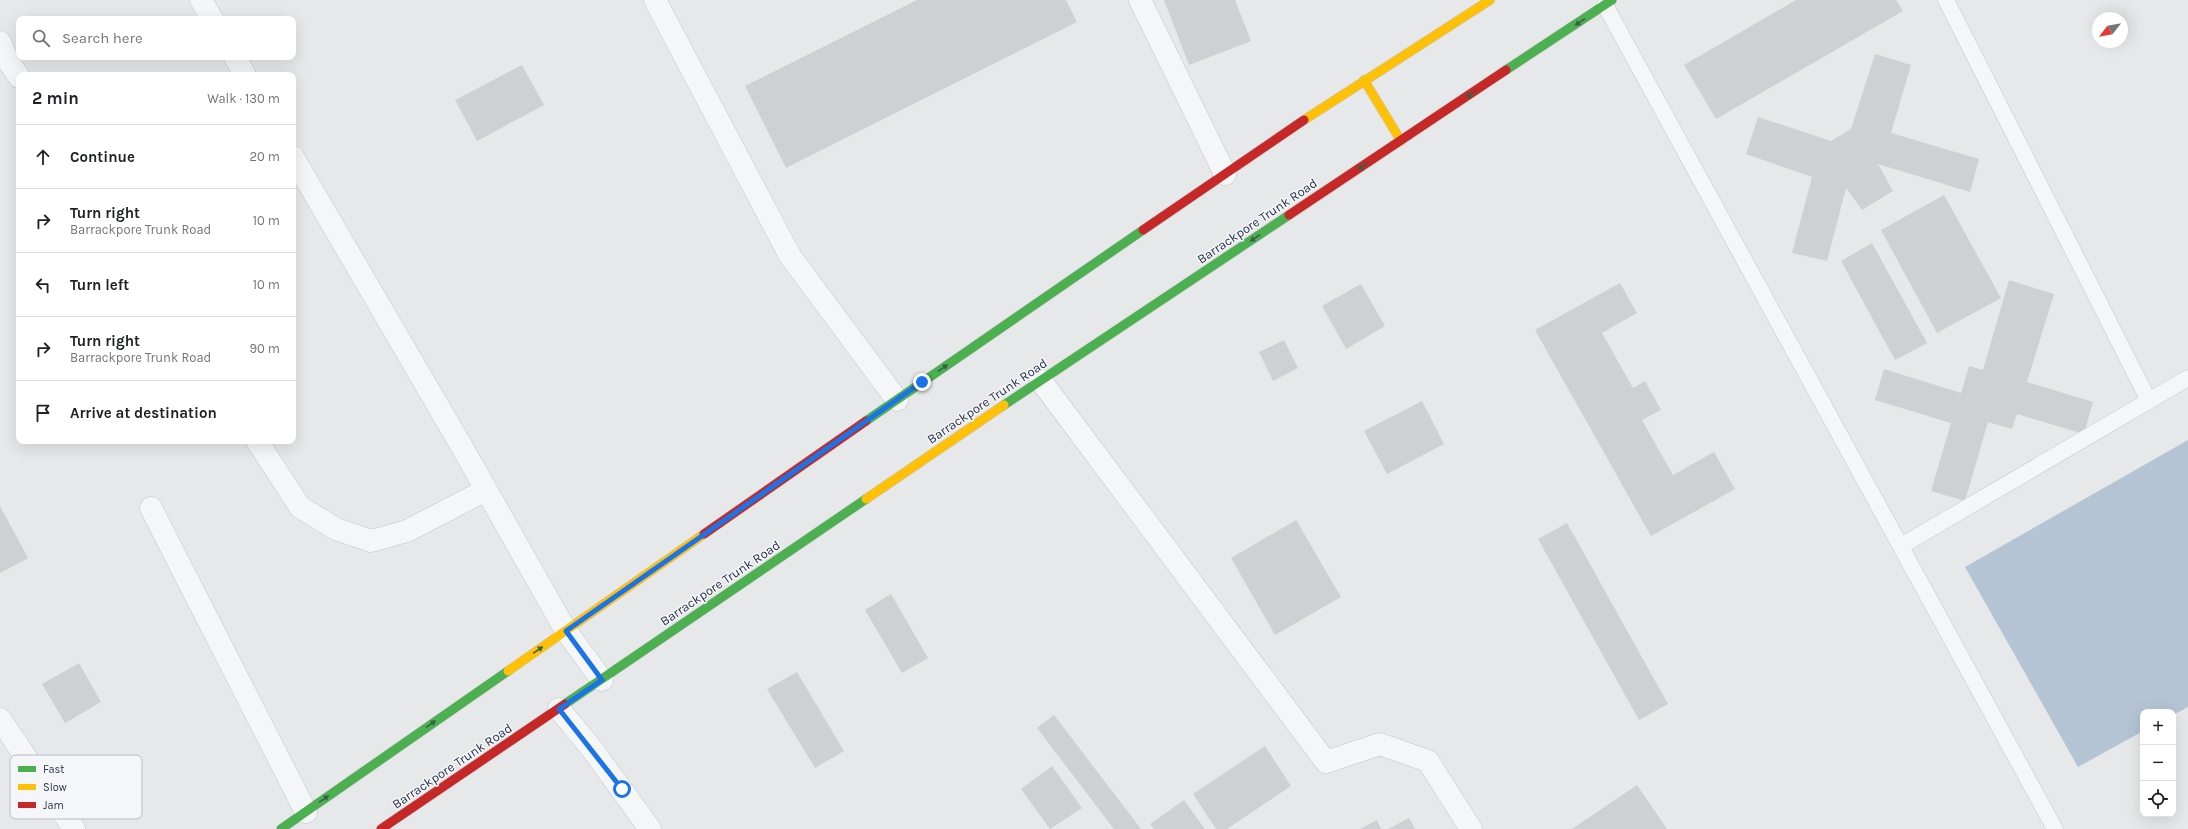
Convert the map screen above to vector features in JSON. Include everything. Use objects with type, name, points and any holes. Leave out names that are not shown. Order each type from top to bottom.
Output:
[{"type":"main road","points":[[281,829],[897,400],[1225,174],[1364,80],[1490,0]]},
{"type":"main road","name":"Barrackpore Trunk Road","points":[[381,829],[1041,381],[1608,2]]},
{"type":"main road","points":[[1364,80],[1401,141]]},
{"type":"street","points":[[201,0],[210,16]]},
{"type":"street","points":[[655,0],[790,256],[897,400]]},
{"type":"street","points":[[1140,0],[1225,174]]},
{"type":"street","points":[[0,42],[7,59],[16,72]]},
{"type":"street","points":[[237,60],[243,72]]},
{"type":"street","points":[[296,162],[566,631],[602,680]]},
{"type":"street","points":[[1041,381],[1326,762],[1380,744],[1428,761],[1471,829]]},
{"type":"street","points":[[259,444],[300,507],[336,529],[371,541],[407,532],[486,490]]},
{"type":"street","points":[[151,508],[306,812]]},
{"type":"street","points":[[559,709],[592,750],[650,829]]},
{"type":"street","points":[[0,718],[25,755]]},
{"type":"street","points":[[67,819],[74,829]]},
{"type":"lane","points":[[1946,0],[2149,401]]},
{"type":"lane","points":[[1608,2],[2055,829]]},
{"type":"lane","points":[[1901,546],[2188,378]]},
{"type":"water","points":[[2188,440],[2188,707],[2176,713],[2176,709],[2140,709],[2140,733],[2078,767],[1965,567]]},
{"type":"building","points":[[917,0],[1066,0],[1077,22],[786,168],[745,86]]},
{"type":"building","points":[[1164,0],[1235,0],[1251,41],[1189,65]]},
{"type":"building","points":[[1796,0],[1896,0],[1903,11],[1716,119],[1684,65]]},
{"type":"building","points":[[1875,54],[1911,65],[1891,133],[1979,159],[1970,192],[1878,164],[1893,191],[1862,210],[1846,188],[1827,261],[1792,253],[1812,177],[1746,154],[1758,117],[1831,141],[1851,129]]},
{"type":"building","points":[[522,65],[544,105],[477,141],[455,100]]},
{"type":"building","points":[[1944,195],[2001,298],[1937,333],[1881,230]]},
{"type":"building","points":[[1872,243],[1927,343],[1895,360],[1841,261]]},
{"type":"building","points":[[2009,280],[2054,294],[2027,382],[2093,402],[2084,434],[2017,414],[2012,429],[1988,422],[1965,501],[1931,491],[1951,423],[1875,400],[1884,369],[1961,393],[1969,366],[1983,370]]},
{"type":"building","points":[[1620,283],[1637,313],[1602,333],[1633,388],[1645,381],[1661,410],[1642,420],[1673,475],[1714,452],[1735,489],[1651,536],[1535,330]]},
{"type":"building","points":[[1361,284],[1385,326],[1346,349],[1322,306]]},
{"type":"building","points":[[1284,340],[1298,368],[1273,381],[1259,352]]},
{"type":"building","points":[[1422,401],[1444,444],[1387,474],[1364,431]]},
{"type":"building","points":[[0,506],[28,558],[0,573]]},
{"type":"building","points":[[1296,520],[1341,597],[1275,635],[1231,558]]},
{"type":"building","points":[[1567,523],[1668,704],[1639,720],[1538,539]]},
{"type":"building","points":[[891,594],[928,658],[902,673],[865,610]]},
{"type":"building","points":[[79,663],[101,702],[65,723],[42,684]]},
{"type":"building","points":[[797,672],[844,751],[815,768],[767,689]]},
{"type":"building","points":[[1054,715],[1141,829],[1114,829],[1037,728]]},
{"type":"building","points":[[1265,746],[1291,786],[1227,829],[1216,829],[1193,794]]},
{"type":"building","points":[[1052,766],[1082,808],[1050,829],[1021,789]]},
{"type":"building","points":[[1637,785],[1667,829],[1572,829]]},
{"type":"building","points":[[1184,800],[1205,829],[1154,829],[1150,824]]},
{"type":"building","points":[[1409,818],[1415,829],[1388,829]]},
{"type":"building","points":[[1377,820],[1381,829],[1360,829]]},
{"type":"traffic: fast","points":[[1506,70],[1612,0]]},
{"type":"traffic: fast","points":[[1004,405],[1289,215]]},
{"type":"traffic: fast","points":[[866,421],[1143,230]]},
{"type":"traffic: fast","points":[[565,704],[866,499]]},
{"type":"traffic: fast","points":[[281,829],[508,671]]},
{"type":"traffic: slow","points":[[1304,120],[1490,0]]},
{"type":"traffic: slow","points":[[1364,80],[1401,141]]},
{"type":"traffic: slow","points":[[866,499],[1004,405]]},
{"type":"traffic: slow","points":[[508,671],[704,534]]},
{"type":"traffic: jam","points":[[1289,215],[1506,70]]},
{"type":"traffic: jam","points":[[1143,230],[1304,120]]},
{"type":"traffic: jam","points":[[704,534],[866,421]]},
{"type":"traffic: jam","points":[[381,829],[565,704]]},
{"type":"route","points":[[622,789],[559,709],[602,680],[566,631],[922,382]]}]
